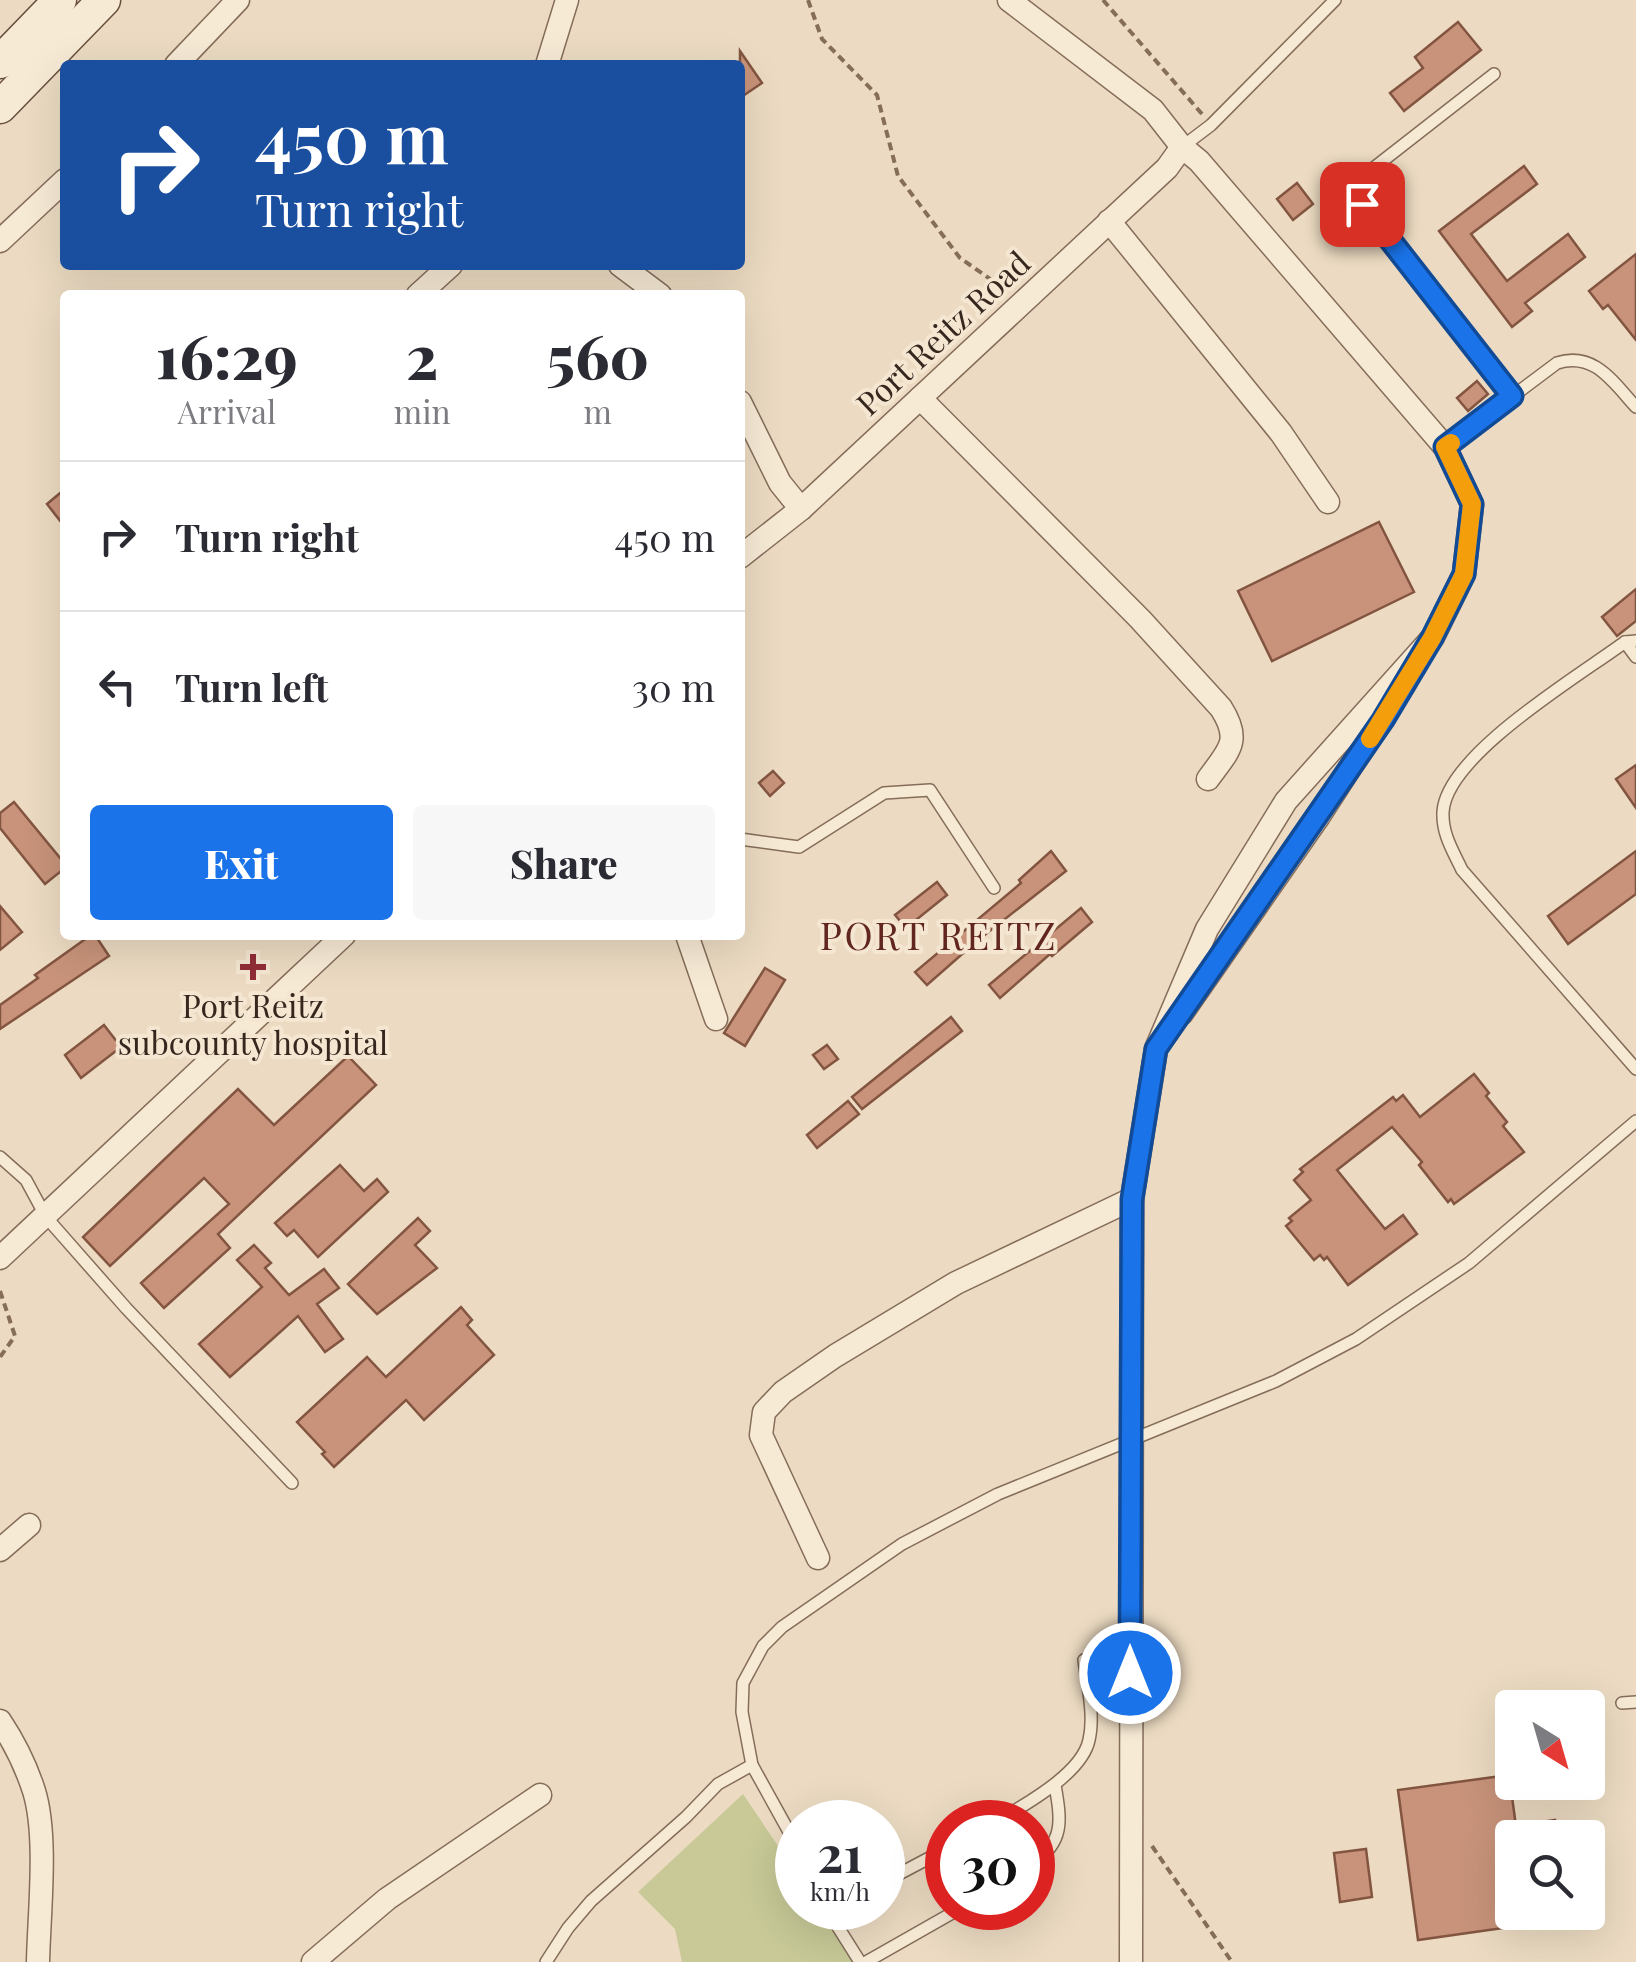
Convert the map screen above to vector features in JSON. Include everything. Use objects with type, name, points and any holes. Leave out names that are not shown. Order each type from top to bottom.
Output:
[{"type":"main road","points":[[0,62],[60,0]]},
{"type":"main road","points":[[0,108],[104,0]]},
{"type":"street","points":[[181,60],[238,0]]},
{"type":"street","points":[[549,60],[567,0]]},
{"type":"street","points":[[1009,0],[1153,110],[1445,447],[1472,504],[1464,574],[1432,638],[1318,816],[1156,1049]]},
{"type":"street","name":"Port Reitz Road","points":[[745,553],[801,509],[1167,168],[1182,148]]},
{"type":"street","points":[[0,240],[60,185]]},
{"type":"street","points":[[1109,221],[1281,432],[1328,502]]},
{"type":"street","points":[[424,290],[446,270]]},
{"type":"street","points":[[627,270],[653,290]]},
{"type":"street","points":[[920,398],[1140,620],[1221,708],[1234,737],[1208,779]]},
{"type":"street","points":[[745,412],[780,483],[801,509]]},
{"type":"street","points":[[1131,1962],[1132,1199],[1156,1049],[1207,930],[1286,801],[1432,638]]},
{"type":"street","points":[[0,1258],[339,940]]},
{"type":"street","points":[[688,940],[716,1019]]},
{"type":"street","points":[[818,1558],[761,1434],[764,1412],[782,1392],[822,1365],[956,1284],[1132,1199]]},
{"type":"street","points":[[0,1550],[29,1525]]},
{"type":"street","points":[[0,1720],[35,1792],[40,1820],[38,1962]]},
{"type":"street","points":[[313,1962],[386,1900],[540,1795]]},
{"type":"lane","points":[[1182,148],[1211,125],[1335,0]]},
{"type":"lane","points":[[1494,74],[1371,170],[1362,204],[1512,396]]},
{"type":"lane","points":[[1445,447],[1558,363],[1572,358],[1594,362],[1636,407]]},
{"type":"lane","points":[[1636,657],[1630,642],[1478,750],[1453,780],[1443,809],[1445,835],[1462,870],[1636,1069]]},
{"type":"lane","points":[[745,839],[799,847],[884,793],[930,790],[994,888]]},
{"type":"lane","points":[[775,1806],[752,1765],[742,1712],[744,1683],[763,1646],[782,1627],[902,1544],[998,1494],[1276,1381],[1356,1339],[1468,1264],[1636,1121]]},
{"type":"lane","points":[[0,1157],[26,1180],[46,1216],[182,1369],[292,1483]]},
{"type":"lane","points":[[1030,1800],[1054,1784],[1081,1757],[1089,1741],[1084,1660]]},
{"type":"lane","points":[[1622,1703],[1636,1702]]},
{"type":"lane","points":[[546,1962],[591,1901],[718,1784],[752,1765]]},
{"type":"lane","points":[[1054,1784],[1059,1819],[1055,1843]]},
{"type":"lane","points":[[843,1930],[863,1962],[925,1928]]},
{"type":"path","points":[[808,0],[822,39],[877,95],[898,176],[960,258],[1021,303]]},
{"type":"path","points":[[1104,0],[1211,125]]},
{"type":"path","points":[[0,1291],[15,1336],[0,1357]]},
{"type":"path","points":[[1130,1827],[1152,1845],[1232,1962]]},
{"type":"green space","points":[[743,1794],[775,1841],[775,1930],[834,1930],[854,1962],[682,1962],[675,1929],[638,1892]]},
{"type":"building","points":[[1458,22],[1481,50],[1404,111],[1390,93],[1423,68],[1415,57]]},
{"type":"building","points":[[740,51],[762,83],[745,95],[745,60],[740,60]]},
{"type":"building","points":[[1524,166],[1537,184],[1471,234],[1507,281],[1568,234],[1585,257],[1525,303],[1532,311],[1512,327],[1439,231]]},
{"type":"building","points":[[1297,183],[1313,204],[1293,220],[1277,199]]},
{"type":"building","points":[[1636,254],[1636,340],[1608,305],[1603,309],[1589,291]]},
{"type":"building","points":[[1477,381],[1488,394],[1468,411],[1457,398]]},
{"type":"building","points":[[60,493],[60,521],[47,504]]},
{"type":"building","points":[[1379,522],[1414,592],[1272,661],[1238,591]]},
{"type":"building","points":[[1636,589],[1636,621],[1617,636],[1602,617]]},
{"type":"building","points":[[1636,765],[1636,808],[1616,779]]},
{"type":"building","points":[[773,771],[784,783],[770,796],[759,783]]},
{"type":"building","points":[[14,802],[60,858],[60,872],[45,884],[0,828],[0,813]]},
{"type":"building","points":[[1051,851],[1066,871],[927,985],[915,972],[1021,883],[1019,880]]},
{"type":"building","points":[[1636,851],[1636,894],[1568,944],[1548,916]]},
{"type":"building","points":[[937,882],[947,895],[906,928],[895,915]]},
{"type":"building","points":[[0,906],[22,932],[0,950]]},
{"type":"building","points":[[1081,908],[1092,922],[1000,998],[989,985]]},
{"type":"building","points":[[84,940],[98,940],[109,956],[0,1029],[0,1005],[38,978],[35,975]]},
{"type":"building","points":[[765,968],[785,980],[745,1046],[724,1033]]},
{"type":"building","points":[[951,1017],[962,1031],[862,1109],[852,1097]]},
{"type":"building","points":[[104,1025],[121,1047],[81,1078],[65,1055]]},
{"type":"building","points":[[827,1045],[838,1059],[824,1069],[813,1055]]},
{"type":"building","points":[[348,1056],[376,1085],[218,1234],[230,1248],[164,1308],[141,1283],[229,1204],[204,1178],[110,1266],[83,1237],[238,1089],[274,1125]]},
{"type":"building","points":[[1474,1074],[1507,1122],[1503,1126],[1524,1152],[1454,1204],[1451,1199],[1448,1202],[1419,1165],[1422,1162],[1392,1127],[1337,1170],[1385,1229],[1403,1215],[1417,1234],[1348,1285],[1327,1257],[1324,1260],[1320,1255],[1314,1260],[1286,1226],[1292,1221],[1289,1218],[1311,1200],[1294,1180],[1303,1172],[1300,1169],[1393,1097],[1396,1101],[1403,1095],[1420,1117]]},
{"type":"building","points":[[848,1101],[859,1114],[817,1148],[807,1135]]},
{"type":"building","points":[[340,1165],[364,1191],[377,1179],[388,1192],[318,1257],[294,1230],[287,1236],[275,1223]]},
{"type":"building","points":[[418,1218],[430,1231],[415,1245],[437,1268],[377,1314],[348,1284]]},
{"type":"building","points":[[254,1245],[271,1263],[265,1268],[289,1295],[324,1269],[339,1288],[317,1304],[343,1339],[325,1352],[298,1316],[230,1377],[199,1344],[262,1287],[237,1260]]},
{"type":"building","points":[[461,1307],[472,1320],[467,1325],[494,1355],[424,1420],[406,1400],[334,1467],[297,1422],[367,1357],[386,1377]]},
{"type":"building","points":[[1495,1777],[1495,1800],[1512,1800],[1515,1820],[1495,1820],[1495,1929],[1418,1940],[1398,1790]]},
{"type":"building","points":[[1366,1849],[1372,1897],[1340,1902],[1334,1853]]},
{"type":"slow traffic","points":[[1370,739],[1432,638],[1464,574],[1472,504],[1445,447],[1451,443]]},
{"type":"place","name":"Port Reitz subcounty hospital","points":[[253,967]]},
{"type":"district","name":"PORT REITZ","points":[[939,934]]},
{"type":"route","points":[[1130,1673],[1132,1199],[1156,1049],[1383,720],[1432,638],[1464,574],[1472,504],[1445,447],[1512,396],[1362,204]]}]
